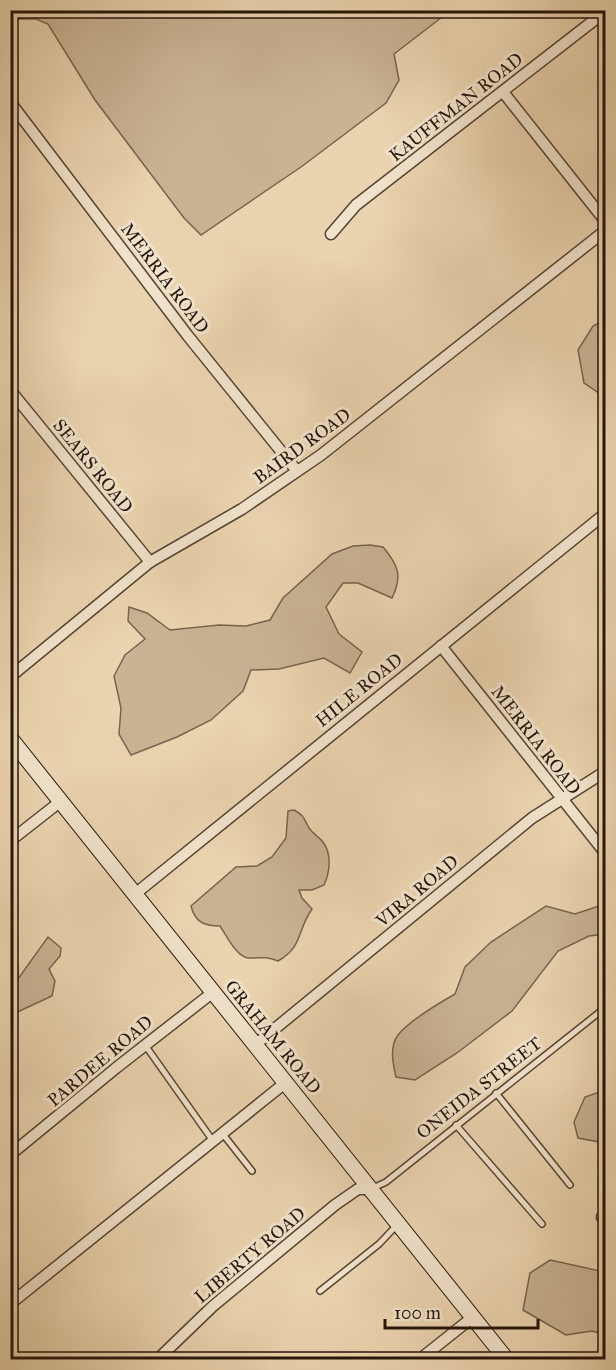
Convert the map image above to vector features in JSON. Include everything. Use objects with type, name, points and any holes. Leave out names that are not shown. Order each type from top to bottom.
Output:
[{"type":"main road","name":"GRAHAM ROAD","points":[[10,738],[507,1359]]},
{"type":"street","name":"KAUFFMAN ROAD","points":[[331,234],[356,205],[606,11]]},
{"type":"street","points":[[503,92],[606,222]]},
{"type":"street","name":"MERRIA ROAD","points":[[10,102],[188,336],[297,471]]},
{"type":"street","name":"BAIRD ROAD","points":[[10,677],[150,562],[242,509],[321,455],[606,230]]},
{"type":"street","name":"SEARS ROAD","points":[[10,390],[150,562]]},
{"type":"street","name":"HILE ROAD","points":[[135,894],[606,513]]},
{"type":"street","name":"MERRIA ROAD","points":[[441,646],[560,799],[606,854]]},
{"type":"street","name":"VIRA ROAD","points":[[255,1045],[523,825],[606,771]]},
{"type":"street","points":[[10,842],[61,801]]},
{"type":"street","name":"PARDEE ROAD","points":[[10,1155],[212,993]]},
{"type":"street","points":[[10,1304],[285,1083]]},
{"type":"street","name":"LIBERTY ROAD","points":[[157,1359],[213,1306],[335,1205],[358,1189],[370,1189]]},
{"type":"street","points":[[419,1359],[473,1317]]},
{"type":"lane","name":"ONEIDA STREET","points":[[370,1189],[386,1182],[606,1007]]},
{"type":"lane","points":[[145,1045],[213,1141]]},
{"type":"lane","points":[[496,1093],[570,1185]]},
{"type":"lane","points":[[456,1125],[542,1224]]},
{"type":"lane","points":[[222,1133],[252,1172]]},
{"type":"lane","points":[[320,1291],[379,1244],[398,1223]]},
{"type":"shaded area","points":[[11,10],[450,11],[394,54],[399,80],[386,103],[301,167],[201,235],[184,218],[95,100],[48,24],[36,19],[19,19]]},
{"type":"shaded area","points":[[605,320],[606,392],[602,395],[584,383],[578,350],[593,326]]},
{"type":"shaded area","points":[[353,546],[383,547],[395,565],[398,577],[392,598],[358,583],[343,583],[326,607],[339,634],[362,652],[350,673],[324,658],[279,669],[251,670],[243,691],[211,720],[177,737],[131,755],[119,734],[121,708],[114,676],[125,655],[145,639],[128,621],[129,607],[147,613],[170,630],[219,625],[246,626],[270,620],[283,598],[332,554]]},
{"type":"shaded area","points":[[294,810],[302,816],[326,847],[329,869],[326,880],[324,885],[312,890],[299,890],[302,898],[312,909],[296,944],[286,956],[278,961],[245,957],[232,945],[220,926],[201,922],[195,916],[191,906],[236,867],[257,866],[272,857],[286,838],[288,811]]},
{"type":"shaded area","points":[[605,904],[605,934],[589,936],[558,951],[512,1011],[457,1053],[415,1080],[396,1077],[393,1045],[398,1035],[417,1018],[455,994],[465,967],[491,942],[546,906],[575,914]]},
{"type":"shaded area","points":[[48,937],[61,948],[60,956],[49,969],[55,981],[52,996],[11,1015],[11,963],[18,966],[18,979]]},
{"type":"shaded area","points":[[605,1090],[605,1143],[578,1138],[574,1122],[585,1097]]},
{"type":"shaded area","points":[[550,1260],[605,1272],[605,1335],[592,1331],[566,1335],[523,1310],[530,1273]]}]
